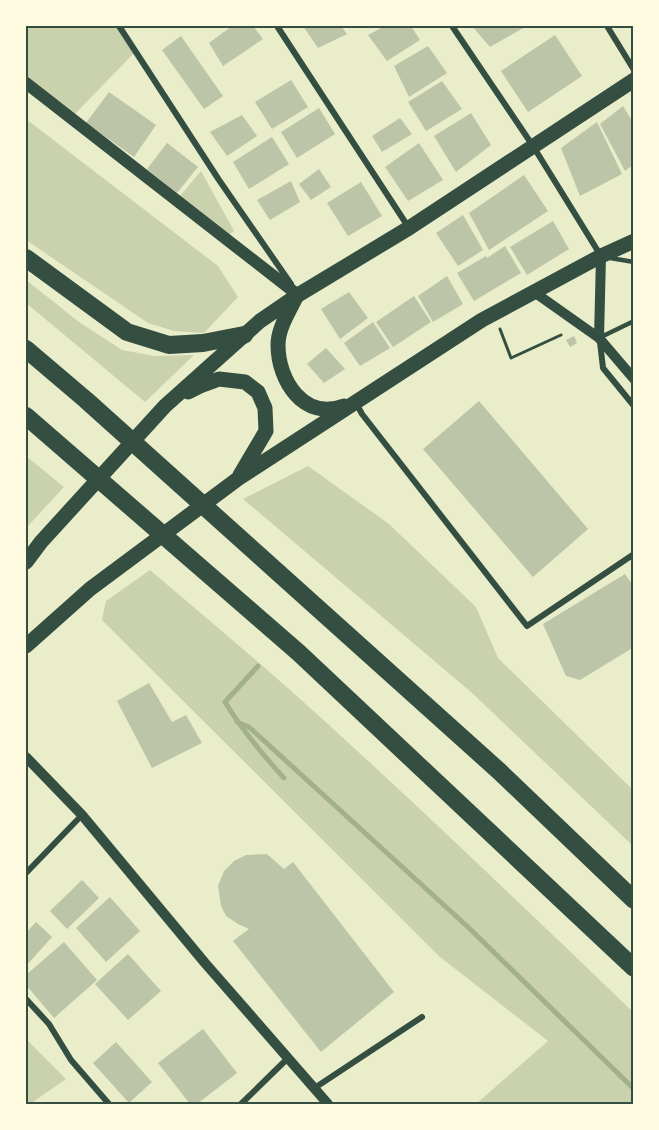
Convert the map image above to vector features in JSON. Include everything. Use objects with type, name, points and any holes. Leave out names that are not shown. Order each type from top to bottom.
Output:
[{"type":"highway","points":[[26,258],[127,332],[169,345],[203,343],[244,335]]},
{"type":"highway","points":[[26,348],[490,763],[633,900]]},
{"type":"highway","points":[[26,416],[299,653],[633,968]]},
{"type":"main road","points":[[26,562],[41,542],[165,406],[260,321],[298,295],[409,228],[633,80]]},
{"type":"main road","points":[[26,83],[298,295]]},
{"type":"main road","points":[[26,646],[90,589],[239,478],[482,320],[633,241]]},
{"type":"main road","points":[[298,295],[280,330],[278,345],[285,381],[297,397],[313,407],[334,410],[356,402]]},
{"type":"main road","points":[[165,406],[200,386],[219,379],[245,382],[258,392],[265,408],[266,431],[239,478]]},
{"type":"street","points":[[119,26],[219,180],[298,295]]},
{"type":"street","points":[[276,26],[409,228]]},
{"type":"street","points":[[452,26],[533,146],[601,256],[599,338],[603,368],[633,406]]},
{"type":"street","points":[[607,26],[633,70]]},
{"type":"street","points":[[534,292],[599,338],[633,379]]},
{"type":"street","points":[[356,402],[362,414],[527,626],[633,554]]},
{"type":"street","points":[[26,757],[82,815],[205,963],[328,1104]]},
{"type":"street","points":[[26,873],[82,815]]},
{"type":"street","points":[[26,999],[49,1024],[71,1060],[109,1104]]},
{"type":"street","points":[[313,1089],[422,1017]]},
{"type":"street","points":[[242,1104],[287,1059]]},
{"type":"lane","points":[[601,256],[633,262]]},
{"type":"lane","points":[[599,338],[633,321]]},
{"type":"path","points":[[494,314],[511,358],[561,335]]},
{"type":"green space","points":[[26,26],[120,26],[137,50],[71,118],[26,79]]},
{"type":"green space","points":[[26,119],[218,266],[238,297],[204,333],[174,331],[148,323],[26,240]]},
{"type":"green space","points":[[201,171],[234,231],[226,237],[180,196]]},
{"type":"green space","points":[[26,280],[79,322],[122,350],[155,356],[194,355],[145,402],[26,303]]},
{"type":"green space","points":[[26,456],[64,487],[26,528]]},
{"type":"green space","points":[[308,466],[389,524],[476,607],[498,658],[633,790],[633,846],[471,692],[243,499]]},
{"type":"green space","points":[[150,570],[329,725],[633,1012],[633,1104],[476,1104],[548,1041],[440,957],[102,620],[106,601]]},
{"type":"green space","points":[[26,1039],[66,1079],[30,1104],[26,1104]]},
{"type":"building","points":[[232,26],[253,26],[263,39],[223,66],[209,43]]},
{"type":"building","points":[[303,26],[341,26],[347,34],[318,48]]},
{"type":"building","points":[[385,26],[411,26],[420,40],[387,61],[368,35]]},
{"type":"building","points":[[472,26],[524,26],[525,27],[490,47]]},
{"type":"building","points":[[555,35],[582,76],[528,112],[501,71]]},
{"type":"building","points":[[181,36],[223,96],[204,109],[162,50]]},
{"type":"building","points":[[428,46],[447,73],[409,97],[394,66]]},
{"type":"building","points":[[291,80],[308,107],[272,129],[255,102]]},
{"type":"building","points":[[442,81],[462,109],[426,131],[408,102]]},
{"type":"building","points":[[109,92],[156,125],[134,157],[86,123]]},
{"type":"building","points":[[623,106],[634,124],[634,164],[625,171],[600,124]]},
{"type":"building","points":[[319,108],[335,134],[297,158],[281,132]]},
{"type":"building","points":[[471,113],[491,145],[456,172],[434,136]]},
{"type":"building","points":[[242,115],[257,136],[227,156],[210,132]]},
{"type":"building","points":[[400,118],[412,134],[382,152],[372,136]]},
{"type":"building","points":[[597,122],[622,174],[580,196],[561,148]]},
{"type":"building","points":[[272,137],[289,164],[249,189],[233,162]]},
{"type":"building","points":[[167,143],[198,167],[177,193],[147,169]]},
{"type":"building","points":[[419,143],[443,180],[408,201],[385,167]]},
{"type":"building","points":[[319,169],[331,187],[311,200],[299,184]]},
{"type":"building","points":[[524,175],[548,211],[489,250],[469,213]]},
{"type":"building","points":[[291,181],[300,202],[270,220],[257,200]]},
{"type":"building","points":[[361,182],[382,216],[348,236],[327,203]]},
{"type":"building","points":[[463,215],[483,250],[458,266],[436,233]]},
{"type":"building","points":[[553,221],[569,249],[527,275],[510,247]]},
{"type":"building","points":[[505,246],[521,273],[474,301],[457,273]]},
{"type":"building","points":[[447,276],[463,304],[433,322],[418,296]]},
{"type":"building","points":[[349,292],[368,318],[340,339],[321,309]]},
{"type":"building","points":[[414,296],[431,322],[393,347],[376,322]]},
{"type":"building","points":[[373,322],[390,348],[360,366],[344,343]]},
{"type":"building","points":[[574,336],[577,343],[570,347],[566,340]]},
{"type":"building","points":[[326,348],[345,369],[324,383],[307,364]]},
{"type":"building","points":[[479,401],[588,529],[533,577],[423,449]]},
{"type":"building","points":[[625,574],[634,587],[634,647],[580,680],[566,676],[543,624]]},
{"type":"building","points":[[149,683],[172,722],[186,715],[202,743],[152,768],[117,701]]},
{"type":"building","points":[[267,854],[284,869],[293,862],[394,992],[321,1052],[233,941],[249,929],[226,916],[221,906],[218,886],[224,871],[234,861],[246,855]]},
{"type":"building","points":[[82,880],[99,898],[67,929],[50,911]]},
{"type":"building","points":[[110,897],[140,931],[106,962],[76,928]]},
{"type":"building","points":[[36,922],[52,937],[26,966],[26,933]]},
{"type":"building","points":[[64,942],[97,980],[54,1018],[26,985],[26,975]]},
{"type":"building","points":[[128,954],[161,991],[128,1020],[95,984]]},
{"type":"building","points":[[203,1029],[237,1073],[197,1104],[190,1104],[158,1063]]},
{"type":"building","points":[[116,1042],[152,1082],[129,1103],[93,1063]]},
{"type":"waterway","points":[[258,666],[225,702],[253,742],[284,778]]},
{"type":"waterway","points":[[237,722],[249,727],[469,928],[634,1089]]}]
